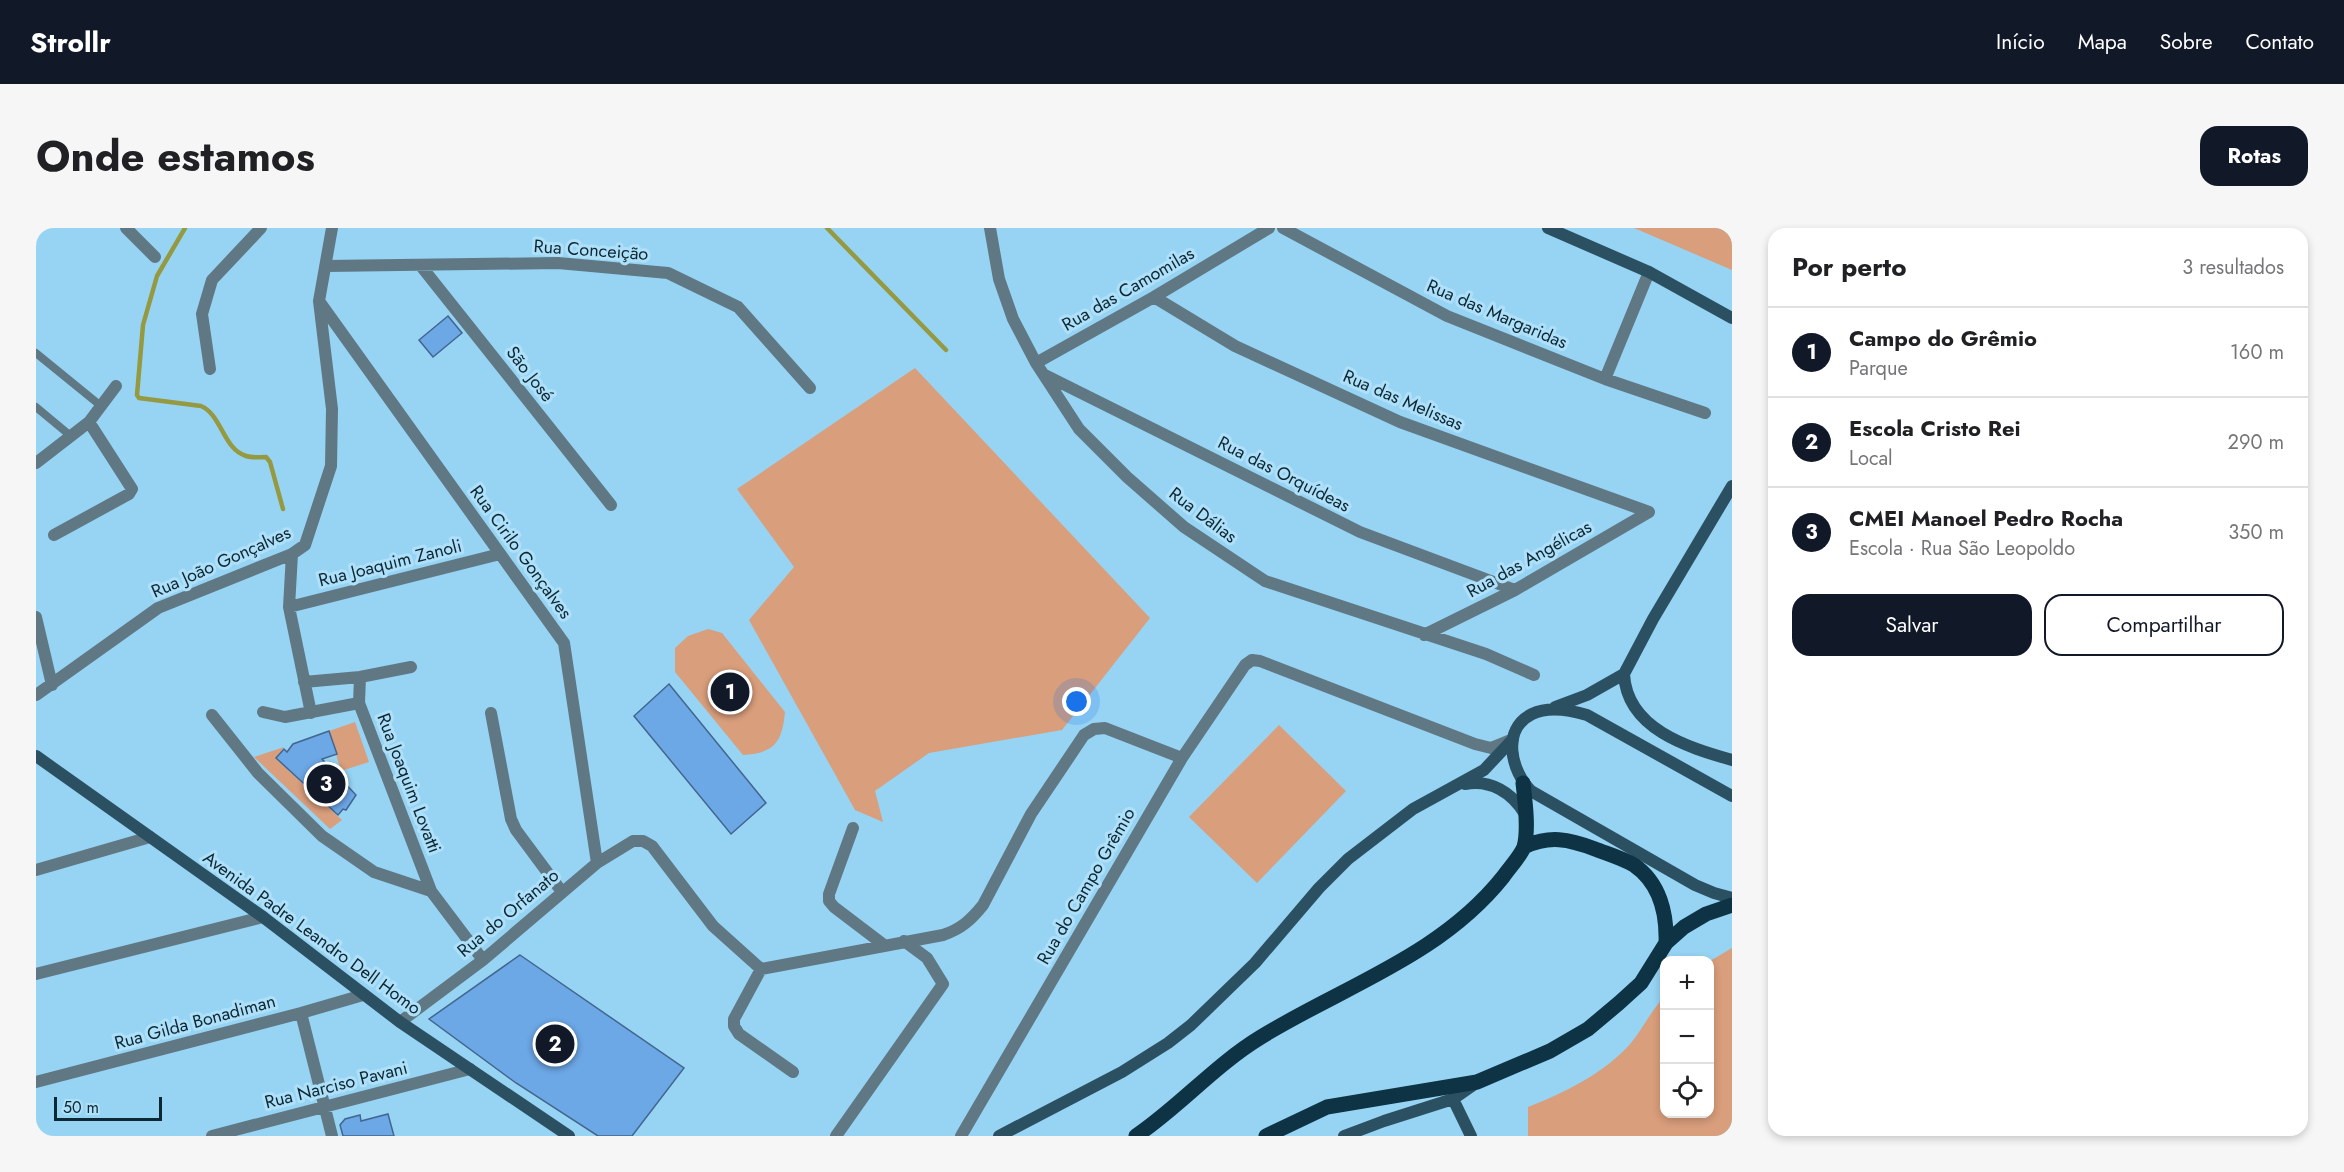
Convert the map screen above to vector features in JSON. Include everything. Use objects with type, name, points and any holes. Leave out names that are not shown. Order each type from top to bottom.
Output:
[{"type":"main road","points":[[1136,1136],[1186,1098],[1242,1049],[1333,997],[1398,964],[1437,939],[1484,898],[1524,847],[1526,814],[1523,783]]},
{"type":"main road","points":[[1524,847],[1541,840],[1562,839],[1573,841],[1633,865],[1647,877],[1658,895],[1664,915],[1666,943]]},
{"type":"main road","points":[[1266,1136],[1327,1107],[1477,1082],[1550,1051],[1588,1029],[1641,982],[1666,943],[1695,920],[1732,905]]},
{"type":"street","points":[[126,228],[155,257]]},
{"type":"street","points":[[210,369],[201,314],[212,280],[261,228]]},
{"type":"street","name":"Rua João Gonçalves","points":[[36,695],[158,608],[292,554],[305,545],[331,466],[332,409],[319,301],[332,228]]},
{"type":"street","name":"Rua Dálias","points":[[990,228],[999,279],[1013,319],[1036,363],[1079,429],[1127,477],[1184,527],[1265,580],[1486,654],[1534,675]]},
{"type":"street","name":"Rua das Camomilas","points":[[1036,363],[1154,297],[1269,228]]},
{"type":"street","name":"Rua das Margaridas","points":[[1283,228],[1447,316],[1605,379],[1705,413]]},
{"type":"street","points":[[1548,228],[1649,272],[1732,318]]},
{"type":"street","name":"Rua Conceição","points":[[326,266],[558,263],[668,273],[738,307],[810,388]]},
{"type":"street","name":"São José","points":[[421,266],[611,505]]},
{"type":"street","points":[[1605,379],[1649,272]]},
{"type":"street","name":"Rua das Melissas","points":[[1154,297],[1235,346],[1400,422],[1649,512]]},
{"type":"street","name":"Rua Cirilo Gonçalves","points":[[319,301],[564,643],[597,863]]},
{"type":"street","name":"Rua das Orquídeas","points":[[1044,375],[1360,532],[1515,590]]},
{"type":"street","points":[[36,463],[89,422],[116,386]]},
{"type":"street","points":[[54,536],[129,494],[132,489],[89,422]]},
{"type":"street","points":[[1732,486],[1683,567],[1624,674],[1624,684],[1630,703],[1646,723],[1695,748],[1732,760]]},
{"type":"street","name":"Rua das Angélicas","points":[[1424,635],[1515,590],[1649,512]]},
{"type":"street","points":[[292,554],[289,607],[311,713]]},
{"type":"street","name":"Rua Joaquim Zanoli","points":[[289,607],[500,554]]},
{"type":"street","points":[[36,617],[52,685]]},
{"type":"street","name":"Rua do Campo Grêmio","points":[[961,1136],[1182,758],[1245,665],[1252,660],[1260,661],[1475,744],[1491,748],[1514,739]]},
{"type":"street","points":[[304,682],[360,677],[411,667]]},
{"type":"street","points":[[1624,674],[1587,695],[1536,712],[1519,724],[1514,739],[1514,764],[1523,783],[1531,790],[1695,885],[1732,898]]},
{"type":"street","points":[[359,703],[360,677]]},
{"type":"street","name":"Rua Joaquim Lovatti","points":[[263,712],[285,717],[359,703],[431,891],[483,960]]},
{"type":"street","points":[[1536,712],[1567,710],[1587,716],[1732,796]]},
{"type":"street","points":[[491,713],[511,819],[516,830],[562,891]]},
{"type":"street","points":[[212,715],[258,773],[322,836],[374,872],[431,891]]},
{"type":"street","points":[[793,1072],[739,1034],[734,1026],[734,1019],[761,969],[943,935],[958,929],[973,918],[988,898],[1031,813],[1084,735],[1094,729],[1105,728],[1182,758]]},
{"type":"street","points":[[999,1136],[1122,1072],[1168,1043],[1191,1025],[1242,977],[1319,888],[1348,859],[1413,809],[1461,785],[1489,765],[1514,739]]},
{"type":"street","name":"Avenida Padre Leandro Dell Homo","points":[[36,756],[262,917],[400,1022],[569,1136]]},
{"type":"street","points":[[1461,785],[1481,783],[1500,789],[1515,800],[1526,814]]},
{"type":"street","points":[[853,828],[829,894],[830,901],[834,907],[884,945]]},
{"type":"street","points":[[36,870],[150,837]]},
{"type":"street","name":"Rua do Orfanato","points":[[400,1022],[483,960],[597,863],[633,841],[643,841],[652,846],[713,926],[761,969]]},
{"type":"street","points":[[36,974],[262,917]]},
{"type":"street","points":[[836,1136],[943,984],[927,958],[904,941]]},
{"type":"street","name":"Rua Gilda Bonadiman","points":[[36,1082],[301,1013],[363,994]]},
{"type":"street","points":[[301,1013],[332,1136]]},
{"type":"street","name":"Rua Narciso Pavani","points":[[212,1136],[470,1069]]},
{"type":"street","points":[[1344,1136],[1384,1121],[1454,1100],[1477,1082]]},
{"type":"street","points":[[1454,1100],[1471,1136]]},
{"type":"lane","points":[[36,352],[101,405]]},
{"type":"lane","points":[[36,407],[72,437]]},
{"type":"shaded area","points":[[1634,228],[1732,228],[1732,270]]},
{"type":"shaded area","points":[[915,368],[1150,618],[1062,730],[929,753],[875,791],[883,822],[855,810],[749,620],[794,567],[737,489]]},
{"type":"shaded area","points":[[708,629],[722,633],[785,712],[779,738],[775,744],[763,752],[743,755],[675,672],[675,648],[688,636]]},
{"type":"shaded area","points":[[355,722],[369,762],[341,771],[329,731]]},
{"type":"shaded area","points":[[1279,725],[1346,791],[1257,883],[1189,817]]},
{"type":"shaded area","points":[[284,747],[276,759],[342,820],[330,829],[254,757]]},
{"type":"shaded area","points":[[1732,948],[1732,1136],[1528,1136],[1528,1107],[1570,1089],[1609,1064],[1631,1043],[1660,1002],[1660,1118],[1714,1118],[1714,959]]},
{"type":"building","points":[[448,316],[462,333],[433,357],[419,340]]},
{"type":"building","points":[[669,684],[766,803],[731,834],[634,716]]},
{"type":"building","points":[[329,731],[337,754],[322,759],[356,795],[346,810],[343,809],[338,815],[276,758],[284,749],[287,752],[293,744]]},
{"type":"building","points":[[520,955],[684,1068],[632,1136],[598,1136],[516,1083],[429,1019]]},
{"type":"building","points":[[388,1114],[394,1136],[343,1136],[340,1125],[345,1119],[360,1115],[361,1121]]},
{"type":"waterway","points":[[185,228],[157,276],[143,325],[137,395],[139,398],[201,406],[208,410],[232,447],[248,457],[266,457],[270,462],[283,509]]},
{"type":"waterway","points":[[827,228],[946,350]]},
{"type":"place","name":"Campo do Grêmio","points":[[730,692]]},
{"type":"place","name":"CMEI Manoel Pedro Rocha","points":[[326,784]]},
{"type":"place","name":"Escola Cristo Rei","points":[[555,1044]]}]
